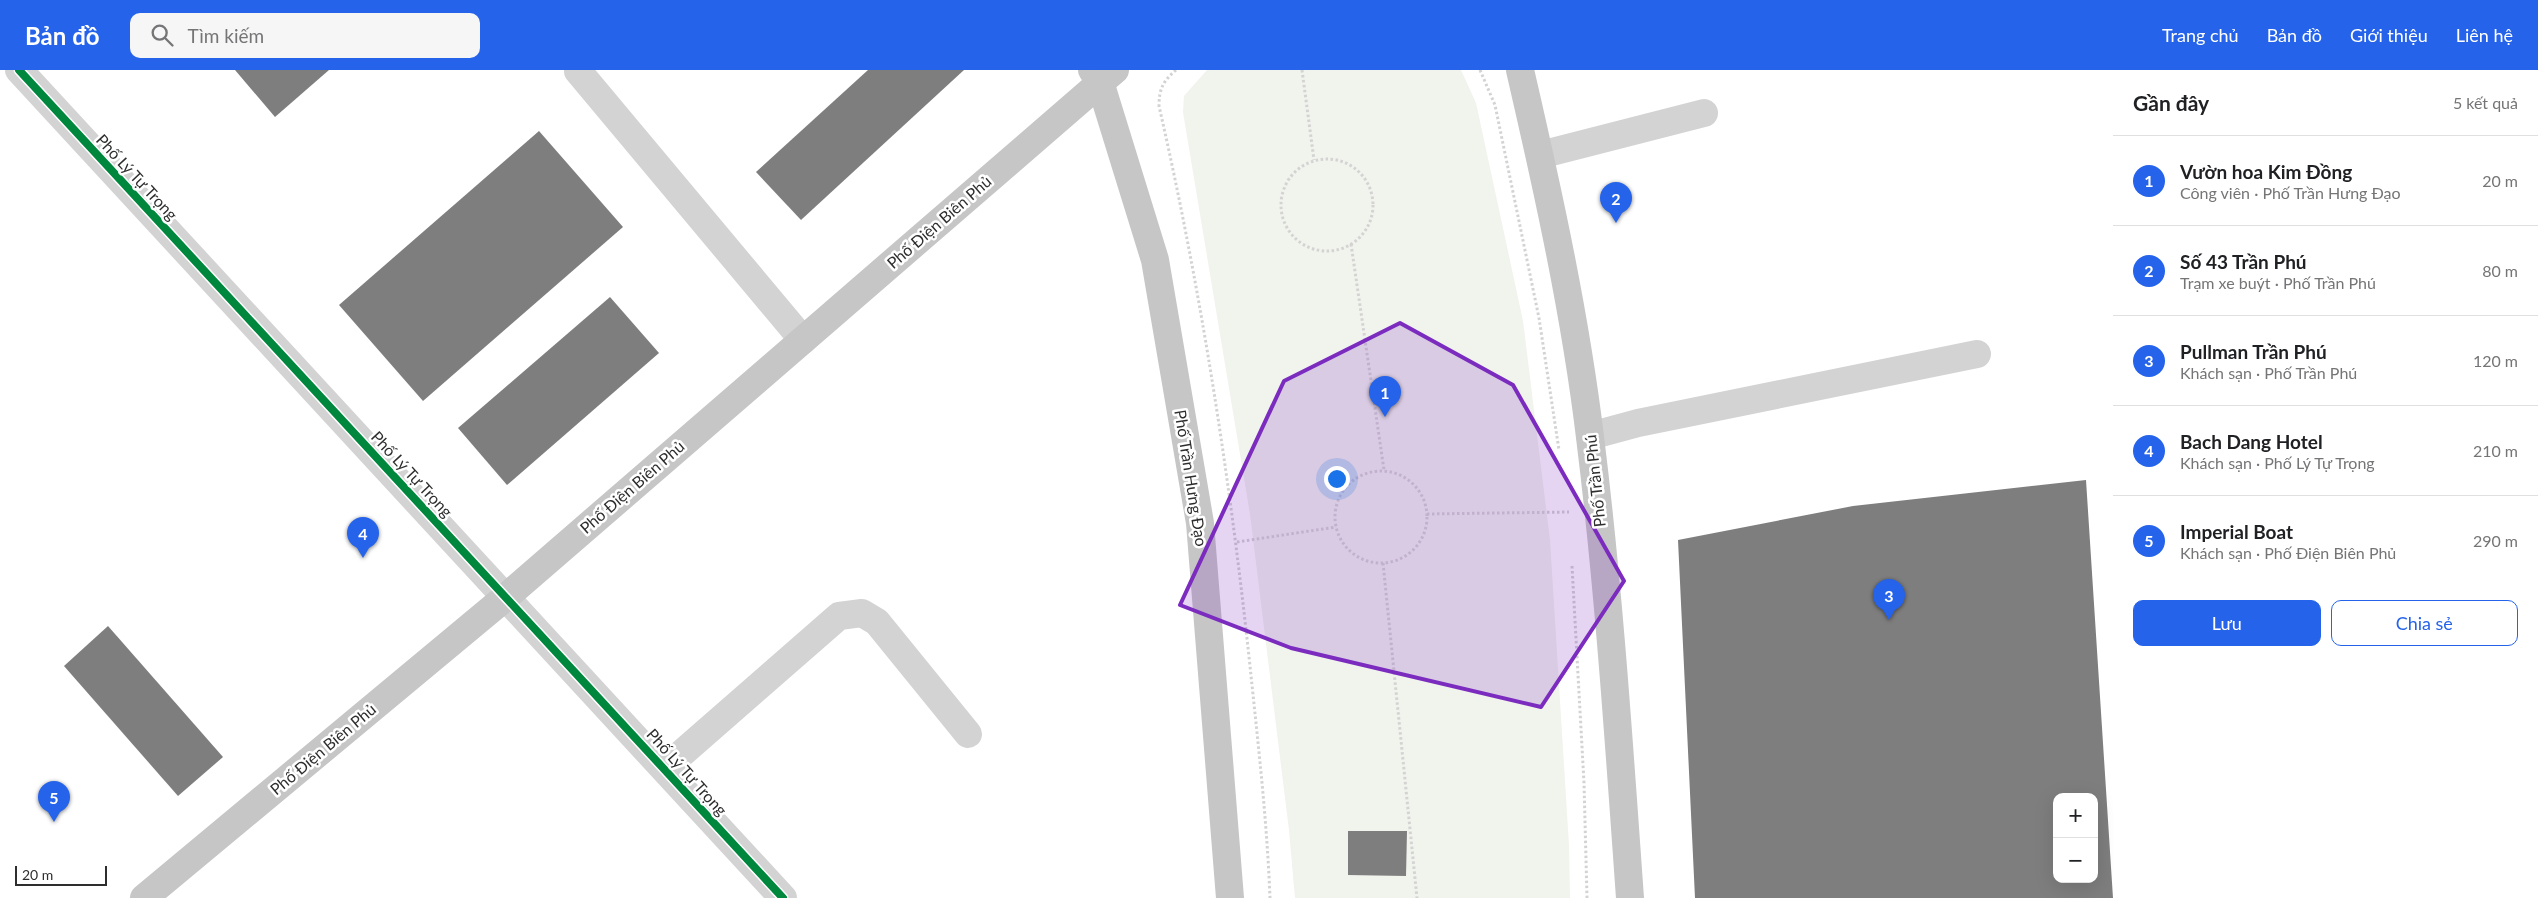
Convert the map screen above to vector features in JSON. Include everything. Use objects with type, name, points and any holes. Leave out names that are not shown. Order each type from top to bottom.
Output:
[{"type":"main road","name":"Phố Trần Phú","points":[[1520,70],[1559,240],[1590,436],[1611,631],[1630,898]]},
{"type":"main road","name":"Phố Điện Biên Phủ","points":[[144,898],[506,596],[803,340],[1102,74]]},
{"type":"main road","name":"Phố Trần Hưng Đạo","points":[[1102,74],[1155,260],[1200,523],[1230,898]]},
{"type":"street","name":"Phố Lý Tự Trọng","points":[[19,70],[784,898]]},
{"type":"street","points":[[578,71],[803,340]]},
{"type":"street","points":[[1540,155],[1704,113]]},
{"type":"street","points":[[1590,436],[1638,423],[1977,354]]},
{"type":"street","points":[[665,768],[839,616],[862,613],[877,622],[968,734]]},
{"type":"path","points":[[1302,70],[1314,160]]},
{"type":"path","points":[[1480,70],[1495,105],[1539,318],[1560,454]]},
{"type":"path","points":[[1330,158],[1346,162],[1361,173],[1370,187],[1373,202],[1371,218],[1364,233],[1351,244],[1329,251],[1313,249],[1298,242],[1287,230],[1281,215],[1285,183],[1299,167],[1314,160],[1330,158]]},
{"type":"path","points":[[1351,244],[1384,470]]},
{"type":"path","points":[[1384,470],[1400,474],[1416,485],[1424,499],[1427,514],[1425,530],[1418,545],[1406,556],[1383,563],[1367,561],[1353,554],[1342,542],[1336,527],[1340,496],[1354,479],[1368,472],[1384,470]]},
{"type":"path","points":[[1567,503],[1569,522]]},
{"type":"path","points":[[1427,514],[1569,512]]},
{"type":"path","points":[[1237,542],[1336,527]]},
{"type":"path","points":[[1572,561],[1584,783],[1587,898]]},
{"type":"path","points":[[1383,563],[1417,898]]},
{"type":"highlighted area","points":[[1400,323],[1513,385],[1624,581],[1541,707],[1291,648],[1180,605],[1284,381]]},
{"type":"shaded area","points":[[1207,70],[1461,70],[1476,103],[1523,321],[1550,540],[1569,846],[1570,898],[1295,898],[1289,830],[1250,514],[1183,112],[1184,96]]},
{"type":"building","points":[[235,70],[329,70],[275,117]]},
{"type":"building","points":[[868,70],[964,70],[801,220],[756,172]]},
{"type":"building","points":[[539,131],[623,227],[423,401],[339,305]]},
{"type":"building","points":[[610,297],[659,353],[507,485],[458,428]]},
{"type":"building","points":[[2086,480],[2113,898],[1695,898],[1678,540],[1853,506]]},
{"type":"building","points":[[108,626],[223,757],[178,796],[64,666]]},
{"type":"building","points":[[1348,831],[1407,831],[1406,876],[1348,875]]},
{"type":"cycle path","points":[[19,70],[783,898]]},
{"type":"place","name":"Số 43 Trần Phú","points":[[1616,223]]},
{"type":"place","name":"Vườn hoa Kim Đồng","points":[[1385,417]]},
{"type":"place","name":"Bach Dang Hotel","points":[[363,558]]},
{"type":"place","name":"Pullman Trần Phú","points":[[1889,620]]},
{"type":"place","name":"Imperial Boat","points":[[54,822]]}]
